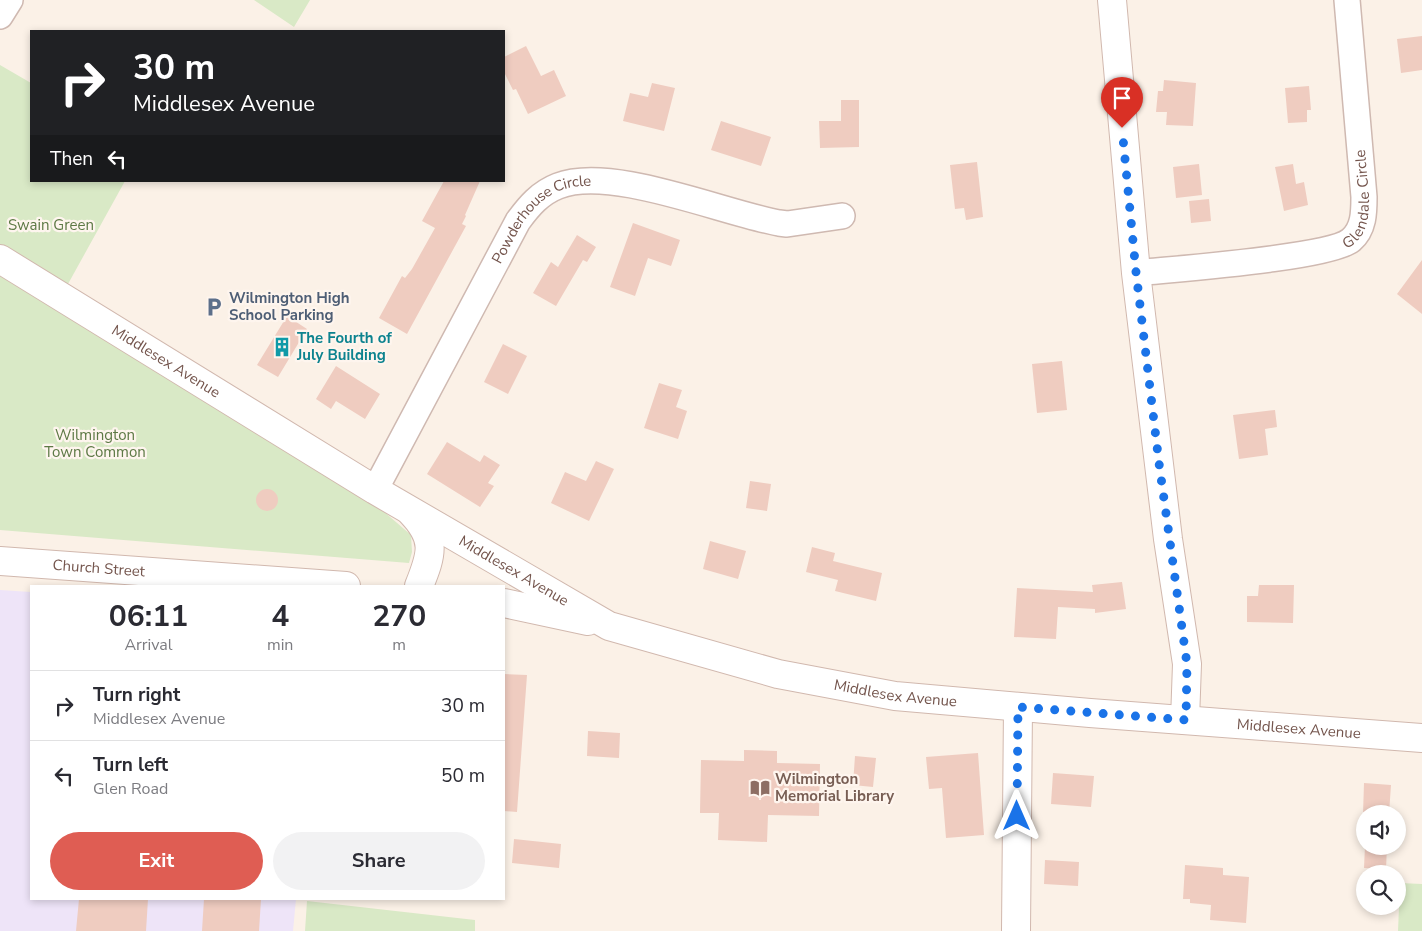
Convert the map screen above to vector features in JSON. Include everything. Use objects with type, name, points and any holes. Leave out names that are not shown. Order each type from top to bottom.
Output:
[{"type":"street","points":[[0,16],[10,0]]},
{"type":"street","points":[[1112,0],[1136,272],[1168,539],[1187,664],[1186,720]]},
{"type":"street","name":"Glendale Circle","points":[[1136,272],[1263,259],[1329,249],[1348,242],[1357,233],[1363,217],[1364,197],[1347,0]]},
{"type":"street","name":"Powderhouse Circle","points":[[375,490],[518,220],[534,201],[550,190],[570,183],[601,180],[691,200],[779,223],[842,216]]},
{"type":"street","name":"Middlesex Avenue","points":[[0,260],[375,490],[610,626],[778,674],[895,696],[1422,738]]},
{"type":"street","name":"Middlesex Avenue","points":[[408,509],[426,532],[430,547],[428,564],[419,585]]},
{"type":"street","name":"Church Street","points":[[0,561],[332,585]]},
{"type":"street","points":[[505,603],[610,626]]},
{"type":"street","points":[[1016,931],[1018,707]]},
{"type":"shaded area","points":[[0,590],[30,592],[30,900],[296,900],[293,931],[0,931]]},
{"type":"green space","points":[[254,0],[310,0],[294,27]]},
{"type":"green space","name":"Swain Green","points":[[0,65],[30,82],[30,182],[124,182],[68,284],[0,245]]},
{"type":"green space","name":"Wilmington Town Common","points":[[0,276],[382,510],[411,535],[412,552],[409,563],[0,530]]},
{"type":"green space","points":[[1406,883],[1422,884],[1422,931],[1398,931],[1399,915],[1406,915]]},
{"type":"green space","points":[[307,901],[475,920],[475,931],[305,931]]},
{"type":"building","points":[[1422,36],[1422,70],[1401,73],[1397,39]]},
{"type":"building","points":[[526,46],[541,76],[554,70],[566,96],[528,114],[516,89],[513,90],[505,74],[505,56]]},
{"type":"building","points":[[1164,80],[1196,83],[1193,126],[1166,125],[1167,112],[1156,112],[1158,91],[1163,91]]},
{"type":"building","points":[[652,83],[675,88],[664,131],[623,121],[630,93],[648,97]]},
{"type":"building","points":[[1309,86],[1311,110],[1307,110],[1307,122],[1288,123],[1285,88]]},
{"type":"building","points":[[841,100],[859,100],[859,147],[820,148],[819,121],[841,121]]},
{"type":"building","points":[[721,121],[771,137],[761,166],[711,150]]},
{"type":"building","points":[[977,162],[983,217],[966,220],[964,208],[955,209],[950,165]]},
{"type":"building","points":[[1199,164],[1202,195],[1176,198],[1173,167]]},
{"type":"building","points":[[1293,164],[1296,184],[1304,182],[1308,205],[1284,211],[1275,167]]},
{"type":"building","points":[[443,182],[480,182],[462,224],[466,226],[407,334],[379,318],[402,276],[405,278],[412,269],[435,228],[422,221]]},
{"type":"building","points":[[1209,199],[1211,221],[1191,223],[1189,201]]},
{"type":"building","points":[[633,223],[680,240],[671,266],[648,258],[635,296],[610,287]]},
{"type":"building","points":[[577,235],[596,247],[587,262],[583,260],[556,306],[533,293],[551,262],[558,267]]},
{"type":"building","points":[[1422,260],[1422,314],[1397,294]]},
{"type":"building","name":"The Fourth of July Building","points":[[287,316],[307,329],[278,377],[257,365]]},
{"type":"building","points":[[503,344],[527,356],[508,394],[484,382]]},
{"type":"building","points":[[1062,361],[1067,410],[1037,413],[1032,364]]},
{"type":"building","points":[[336,366],[380,394],[365,419],[336,401],[331,409],[316,399]]},
{"type":"building","points":[[659,383],[682,390],[676,407],[687,411],[678,439],[644,428]]},
{"type":"building","points":[[1275,410],[1277,427],[1265,429],[1268,455],[1239,459],[1233,415]]},
{"type":"building","points":[[447,442],[480,462],[484,455],[500,465],[488,483],[494,486],[480,507],[427,474]]},
{"type":"building","points":[[596,461],[614,469],[589,521],[551,503],[565,472],[586,481]]},
{"type":"building","points":[[750,481],[771,484],[767,511],[746,508]]},
{"type":"building","points":[[267,489],[275,492],[278,500],[275,508],[267,511],[259,508],[256,500],[259,492]]},
{"type":"building","points":[[710,541],[746,551],[738,579],[703,569]]},
{"type":"building","points":[[812,547],[835,553],[833,561],[882,573],[876,601],[835,591],[838,580],[806,572]]},
{"type":"building","points":[[1122,582],[1126,609],[1095,613],[1095,609],[1058,607],[1056,639],[1014,637],[1017,588],[1093,592],[1092,585]]},
{"type":"building","points":[[1259,585],[1294,585],[1293,623],[1247,622],[1247,596],[1258,596]]},
{"type":"building","points":[[505,674],[527,675],[517,812],[505,811]]},
{"type":"building","points":[[588,731],[620,733],[619,758],[587,756]]},
{"type":"building","name":"Wilmington Memorial Library","points":[[744,750],[777,751],[777,763],[820,764],[819,816],[768,815],[767,842],[718,840],[719,813],[700,813],[701,760],[744,761]]},
{"type":"building","points":[[978,753],[984,835],[946,838],[942,788],[929,789],[926,757]]},
{"type":"building","points":[[855,756],[876,758],[873,787],[853,785]]},
{"type":"building","points":[[1053,773],[1094,776],[1091,807],[1051,804]]},
{"type":"building","points":[[1364,783],[1391,785],[1390,805],[1363,805]]},
{"type":"building","points":[[514,839],[561,844],[559,868],[512,863]]},
{"type":"building","points":[[1365,855],[1387,855],[1386,865],[1364,865]]},
{"type":"building","points":[[1045,860],[1079,862],[1078,886],[1044,884]]},
{"type":"building","points":[[1185,865],[1223,868],[1223,875],[1249,877],[1246,923],[1210,920],[1211,905],[1190,903],[1190,899],[1183,899]]},
{"type":"building","points":[[79,900],[148,900],[146,931],[76,931]]},
{"type":"building","points":[[204,900],[261,900],[259,931],[202,931]]},
{"type":"place","name":"Wilmington High School Parking","points":[[214,307]]},
{"type":"place","name":"The Fourth of July Building","points":[[282,347]]},
{"type":"place","name":"Wilmington Memorial Library","points":[[760,788]]},
{"type":"route","points":[[1017,816],[1018,707],[1186,720],[1187,664],[1168,539],[1136,272],[1122,128]]}]
